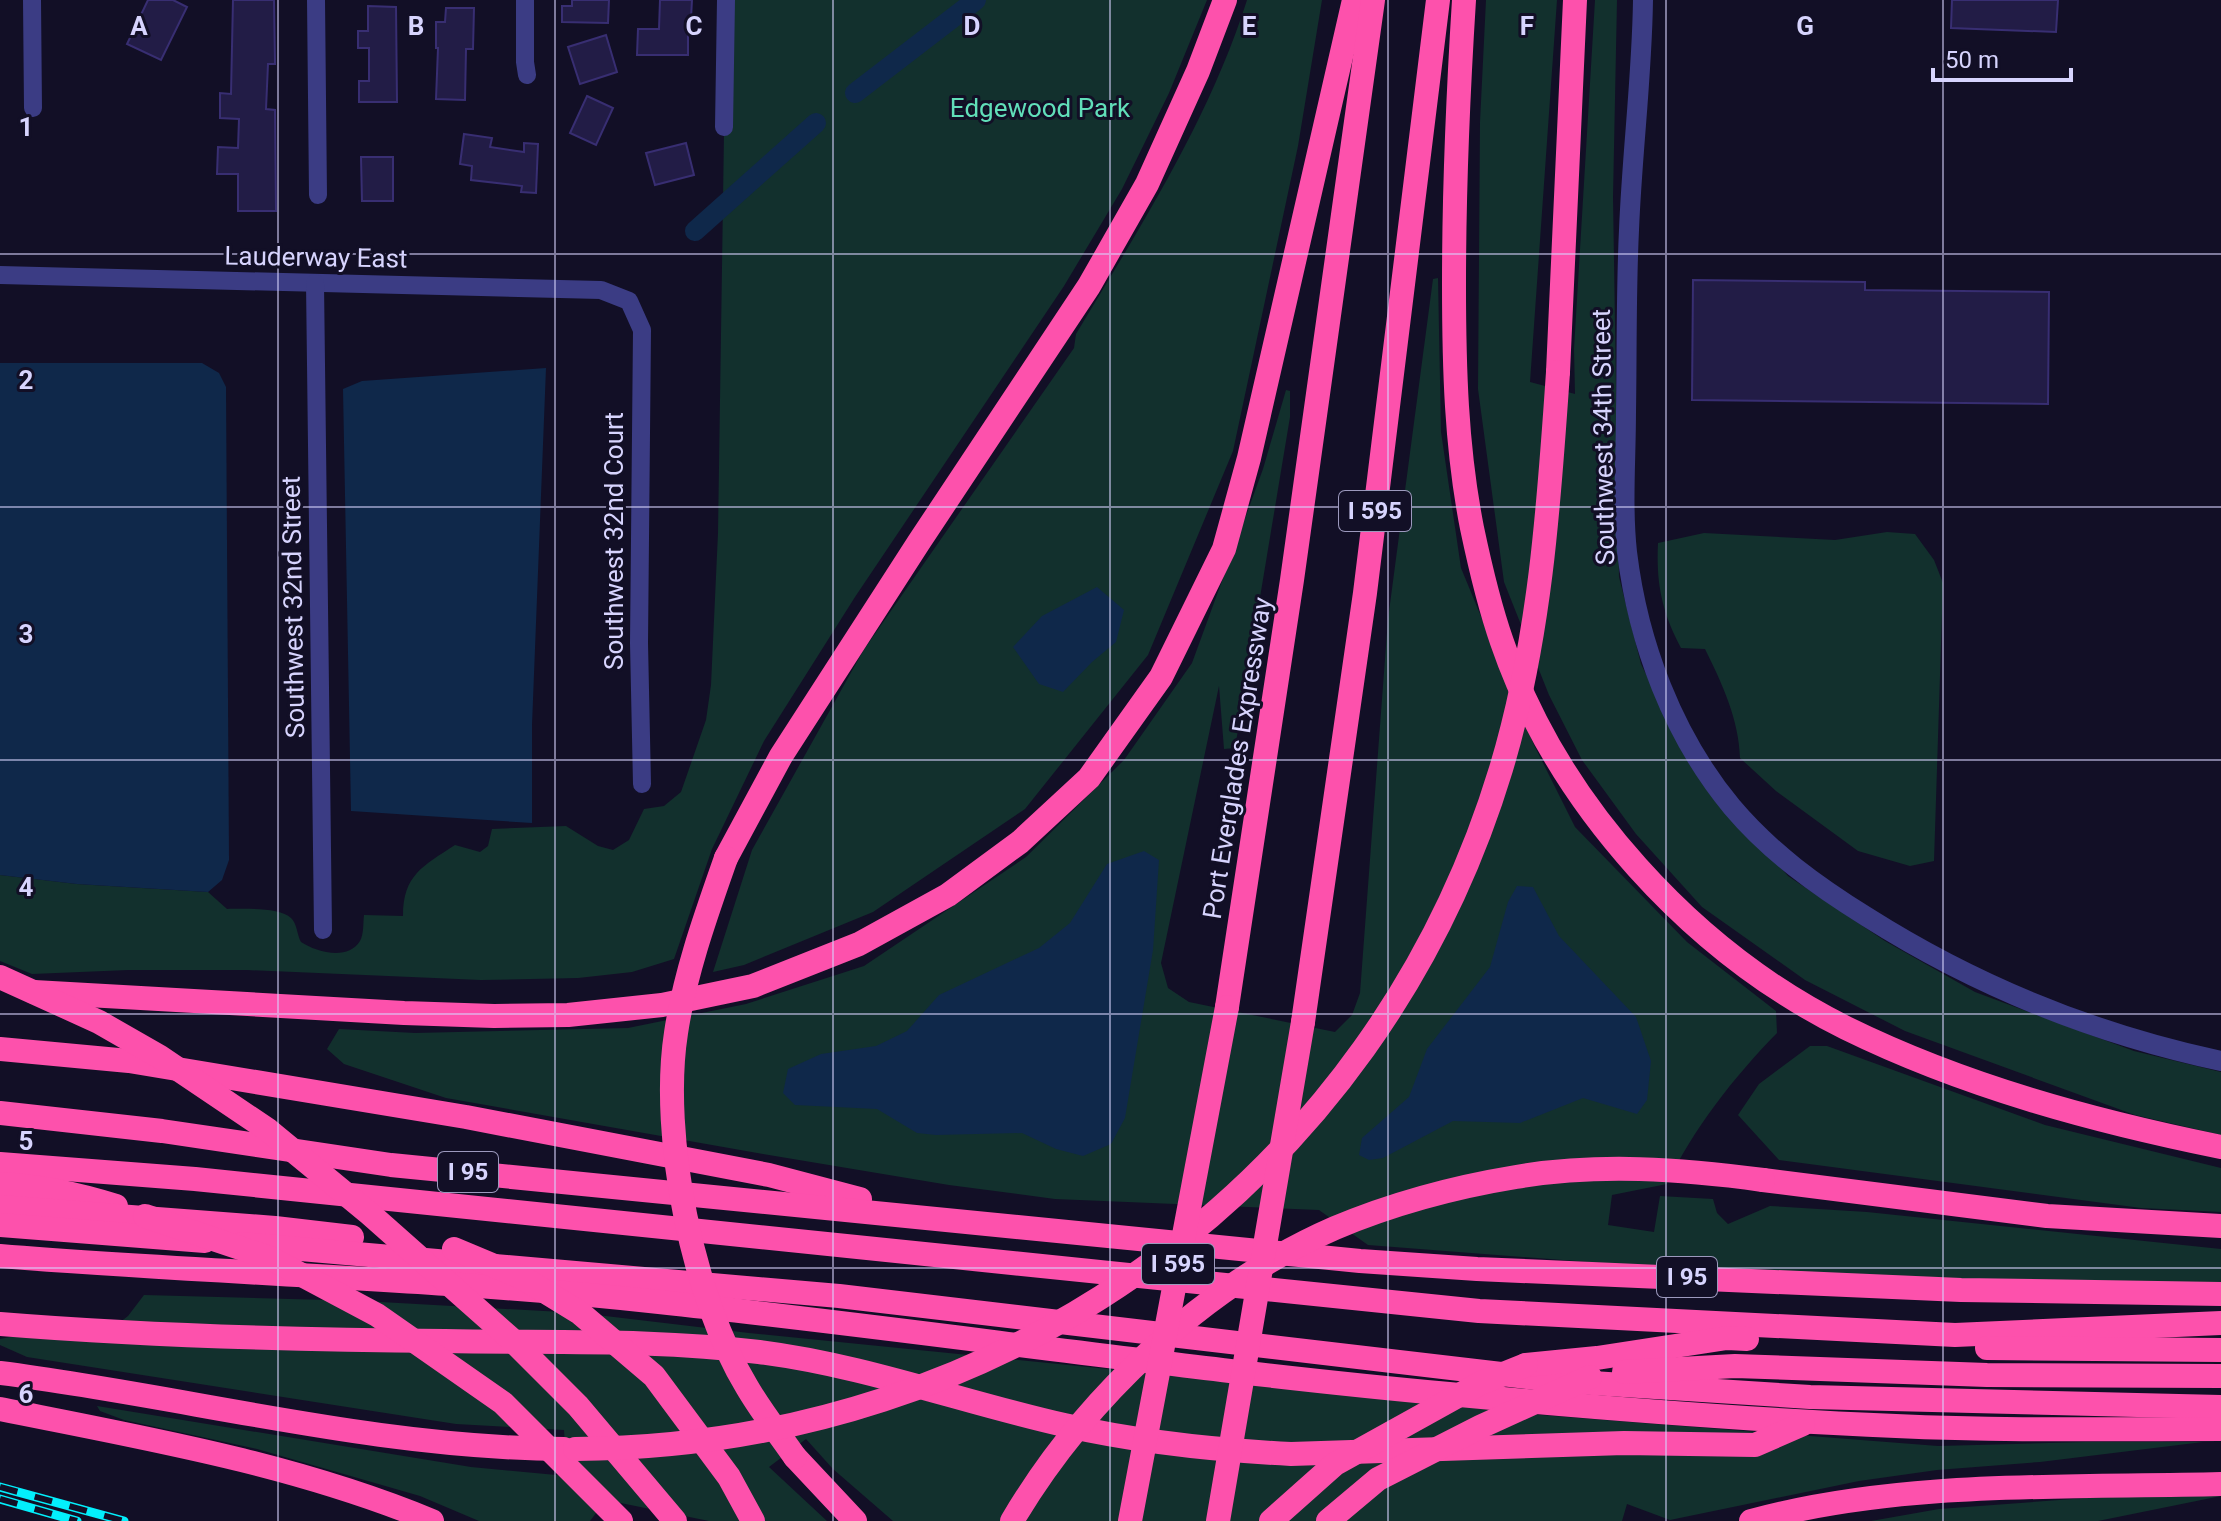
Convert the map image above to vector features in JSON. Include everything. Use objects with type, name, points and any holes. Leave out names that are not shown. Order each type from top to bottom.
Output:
[{"type":"highway","points":[[855,1521],[795,1457],[746,1385],[715,1322],[689,1238],[678,1171],[673,1104],[675,1035],[692,960],[726,858],[781,756],[1089,286],[1147,184],[1198,71],[1225,0]]},
{"type":"highway","points":[[0,990],[419,1014],[530,1016],[631,1010],[753,986],[859,944],[948,895],[1020,842],[1089,778],[1161,677],[1224,549],[1249,458],[1354,0]]},
{"type":"highway","name":"Port Everglades Expressway","points":[[1130,1521],[1227,1007],[1290,595],[1373,0]]},
{"type":"highway","name":"I 595","points":[[1218,1521],[1303,1022],[1369,565],[1438,0]]},
{"type":"highway","points":[[1464,0],[1456,140],[1454,333],[1465,486],[1481,568],[1502,642],[1537,722],[1579,791],[1632,860],[1695,925],[1763,978],[1843,1026],[1935,1067],[2031,1100],[2134,1128],[2221,1147]]},
{"type":"highway","points":[[0,1373],[389,1436],[482,1446],[630,1449],[689,1444],[768,1429],[879,1401],[978,1363],[1036,1334],[1145,1268],[1230,1201],[1290,1142],[1368,1043],[1407,985],[1436,931],[1483,822],[1505,754],[1533,632],[1544,552],[1558,372],[1575,0]]},
{"type":"highway","points":[[0,977],[99,1022],[160,1057],[268,1130],[370,1214],[510,1338],[578,1406],[675,1521]]},
{"type":"highway","points":[[0,1049],[129,1061],[466,1117],[769,1175],[938,1219]]},
{"type":"highway","name":"I 95","points":[[0,1113],[162,1131],[391,1165],[1230,1250],[1477,1269],[1961,1290],[2221,1294]]},
{"type":"highway","points":[[0,1164],[195,1179],[1479,1311],[1955,1335],[2221,1323]]},
{"type":"highway","points":[[1012,1521],[1078,1425],[1138,1362],[1238,1284],[1334,1229],[1382,1210],[1517,1177],[1591,1170],[1688,1171],[2034,1214],[2221,1226]]},
{"type":"highway","points":[[0,1184],[24,1185],[82,1196],[270,1258],[377,1315],[503,1403],[621,1521]]},
{"type":"highway","points":[[0,1207],[275,1228],[454,1249],[523,1278],[580,1313],[654,1376],[729,1477],[753,1521]]},
{"type":"highway","points":[[0,1225],[839,1296],[1561,1381],[1810,1397],[2221,1407]]},
{"type":"highway","points":[[0,1256],[532,1289],[1447,1394],[1809,1421],[1995,1429],[2221,1429]]},
{"type":"highway","points":[[0,1324],[276,1339],[636,1343],[721,1347],[842,1366],[1080,1428],[1173,1444],[1265,1453],[1345,1454],[1624,1443],[1755,1445],[1809,1421]]},
{"type":"highway","points":[[1271,1521],[1335,1464],[1458,1395],[1526,1365],[1597,1358],[1727,1338],[1958,1348],[2221,1350]]},
{"type":"highway","points":[[1328,1521],[1378,1479],[1480,1427],[1590,1377],[1628,1371],[1735,1366],[1987,1375],[2221,1376]]},
{"type":"highway","points":[[0,1409],[269,1468],[432,1521]]},
{"type":"highway","points":[[1751,1521],[1789,1511],[1902,1494],[2221,1484]]},
{"type":"street","points":[[32,0],[33,108]]},
{"type":"street","points":[[316,0],[318,195]]},
{"type":"street","points":[[525,0],[527,75]]},
{"type":"street","points":[[724,127],[726,0]]},
{"type":"street","name":"Southwest 34th Street","points":[[1643,0],[1629,231],[1625,530],[1639,620],[1653,665],[1674,714],[1713,782],[1768,845],[1817,885],[1878,924],[2004,991],[2122,1036],[2221,1061]]},
{"type":"street","name":"Lauderway East","points":[[0,275],[601,290],[629,301]]},
{"type":"street","name":"Southwest 32nd Street","points":[[315,283],[323,930]]},
{"type":"street","name":"Southwest 32nd Court","points":[[629,301],[642,330],[639,643],[642,784]]},
{"type":"green space","name":"Edgewood Park","points":[[726,0],[1207,0],[1169,93],[1122,189],[1064,286],[855,597],[764,741],[712,849],[674,959],[632,972],[578,978],[481,980],[247,970],[32,974],[0,961],[0,875],[77,884],[208,892],[227,909],[261,909],[286,914],[295,923],[301,942],[315,949],[340,953],[355,947],[360,941],[364,915],[403,916],[411,881],[424,866],[455,845],[480,852],[488,846],[492,829],[566,826],[598,846],[613,850],[629,840],[644,809],[664,806],[681,792],[706,720],[711,685],[718,533]]},
{"type":"green space","points":[[1247,0],[1322,0],[1298,146],[1233,451],[1148,655],[1025,809],[873,912],[744,965],[713,972],[752,850],[863,651],[1074,348],[1076,334],[1193,130]]},
{"type":"green space","points":[[1486,0],[1557,0],[1530,382],[1575,394],[1574,349],[1595,0],[1617,0],[1613,197],[1619,577],[1641,664],[1690,765],[1788,876],[1885,941],[1975,992],[2134,1051],[2221,1072],[2221,1135],[2135,1115],[1905,1031],[1805,980],[1702,907],[1636,834],[1582,760],[1549,695],[1504,582],[1478,389],[1480,122]]},
{"type":"green space","points":[[1438,278],[1441,432],[1461,568],[1534,745],[1575,827],[1687,942],[1776,1011],[1777,1033],[1716,1104],[1689,1143],[1667,1184],[1612,1195],[1608,1225],[1654,1232],[1660,1196],[1713,1199],[1717,1213],[1728,1224],[1770,1206],[1867,1212],[2221,1249],[2221,1289],[1771,1276],[1368,1245],[1319,1210],[1055,1199],[949,1185],[446,1098],[344,1064],[327,1049],[339,1029],[415,1033],[628,1028],[746,1004],[864,966],[1026,857],[1124,760],[1192,663],[1263,469],[1286,390],[1290,391],[1290,417],[1235,748],[1224,749],[1219,686],[1161,963],[1168,988],[1189,1002],[1335,1032],[1352,1015],[1360,993],[1388,619],[1433,279]]},
{"type":"green space","points":[[1887,532],[1915,534],[1934,560],[1943,583],[1934,861],[1910,866],[1858,851],[1776,791],[1740,758],[1733,716],[1718,675],[1705,649],[1681,648],[1665,610],[1658,572],[1658,543],[1704,533],[1835,540]]},
{"type":"green space","points":[[1810,1046],[1827,1046],[2045,1125],[2221,1168],[2221,1212],[2141,1208],[1779,1160],[1738,1115],[1759,1084]]},
{"type":"green space","points":[[144,1295],[363,1301],[580,1313],[1528,1414],[1938,1446],[2203,1442],[1859,1481],[1670,1520],[1627,1504],[1622,1521],[893,1521],[833,1469],[806,1439],[769,1467],[827,1521],[709,1521],[606,1500],[590,1521],[479,1521],[420,1496],[257,1449],[124,1420],[100,1411],[97,1406],[471,1467],[567,1476],[564,1430],[456,1424],[27,1357],[0,1345],[0,1339],[34,1332],[110,1330],[128,1316]]},
{"type":"green space","points":[[2221,1488],[2221,1496],[2098,1521],[1871,1521],[1939,1509]]},
{"type":"water","points":[[0,363],[202,363],[219,373],[226,387],[229,860],[222,880],[208,892],[77,884],[0,875]]},
{"type":"water","points":[[546,368],[532,725],[532,823],[351,811],[343,389],[362,381]]},
{"type":"water","points":[[1097,587],[1124,610],[1116,642],[1063,692],[1039,684],[1013,647],[1042,616]]},
{"type":"water","points":[[1144,851],[1159,860],[1153,950],[1125,1118],[1111,1144],[1083,1156],[1056,1149],[1022,1133],[917,1133],[877,1109],[795,1105],[783,1093],[788,1069],[821,1054],[876,1046],[907,1031],[939,995],[1039,948],[1070,923],[1107,864]]},
{"type":"water","points":[[1517,886],[1533,887],[1559,936],[1636,1017],[1651,1061],[1647,1100],[1637,1114],[1583,1098],[1520,1123],[1453,1121],[1383,1158],[1369,1160],[1359,1155],[1362,1138],[1409,1097],[1427,1049],[1490,967],[1508,902]]},
{"type":"building","points":[[148,0],[173,0],[187,7],[161,60],[127,44]]},
{"type":"building","points":[[233,0],[274,0],[275,64],[268,64],[266,109],[275,110],[276,211],[238,211],[238,174],[217,174],[218,147],[238,148],[239,119],[220,118],[220,93],[231,94]]},
{"type":"building","points":[[572,0],[609,0],[608,23],[562,22],[562,6],[572,6]]},
{"type":"building","points":[[660,0],[692,0],[691,18],[688,18],[688,55],[637,55],[638,29],[659,29]]},
{"type":"building","points":[[1952,0],[2058,0],[2056,32],[1951,28]]},
{"type":"building","points":[[368,6],[396,7],[397,102],[359,102],[359,81],[369,81],[369,48],[358,48],[358,31],[368,31]]},
{"type":"building","points":[[446,8],[474,8],[473,49],[466,49],[465,100],[436,99],[436,22],[445,22]]},
{"type":"building","points":[[606,35],[617,72],[580,84],[568,47]]},
{"type":"building","points":[[587,96],[613,108],[596,145],[570,133]]},
{"type":"building","points":[[464,134],[492,138],[490,147],[524,152],[524,143],[538,144],[536,193],[521,192],[522,186],[471,180],[472,166],[460,164]]},
{"type":"building","points":[[686,143],[694,175],[655,185],[646,153]]},
{"type":"building","points":[[361,157],[393,157],[393,201],[362,201]]},
{"type":"building","points":[[1693,280],[1865,282],[1865,290],[2049,292],[2048,404],[1692,400]]},
{"type":"waterway","points":[[855,93],[976,0]]},
{"type":"waterway","points":[[695,231],[816,123]]},
{"type":"railway","points":[[0,1487],[124,1521]]},
{"type":"railway","points":[[0,1499],[77,1521]]}]
